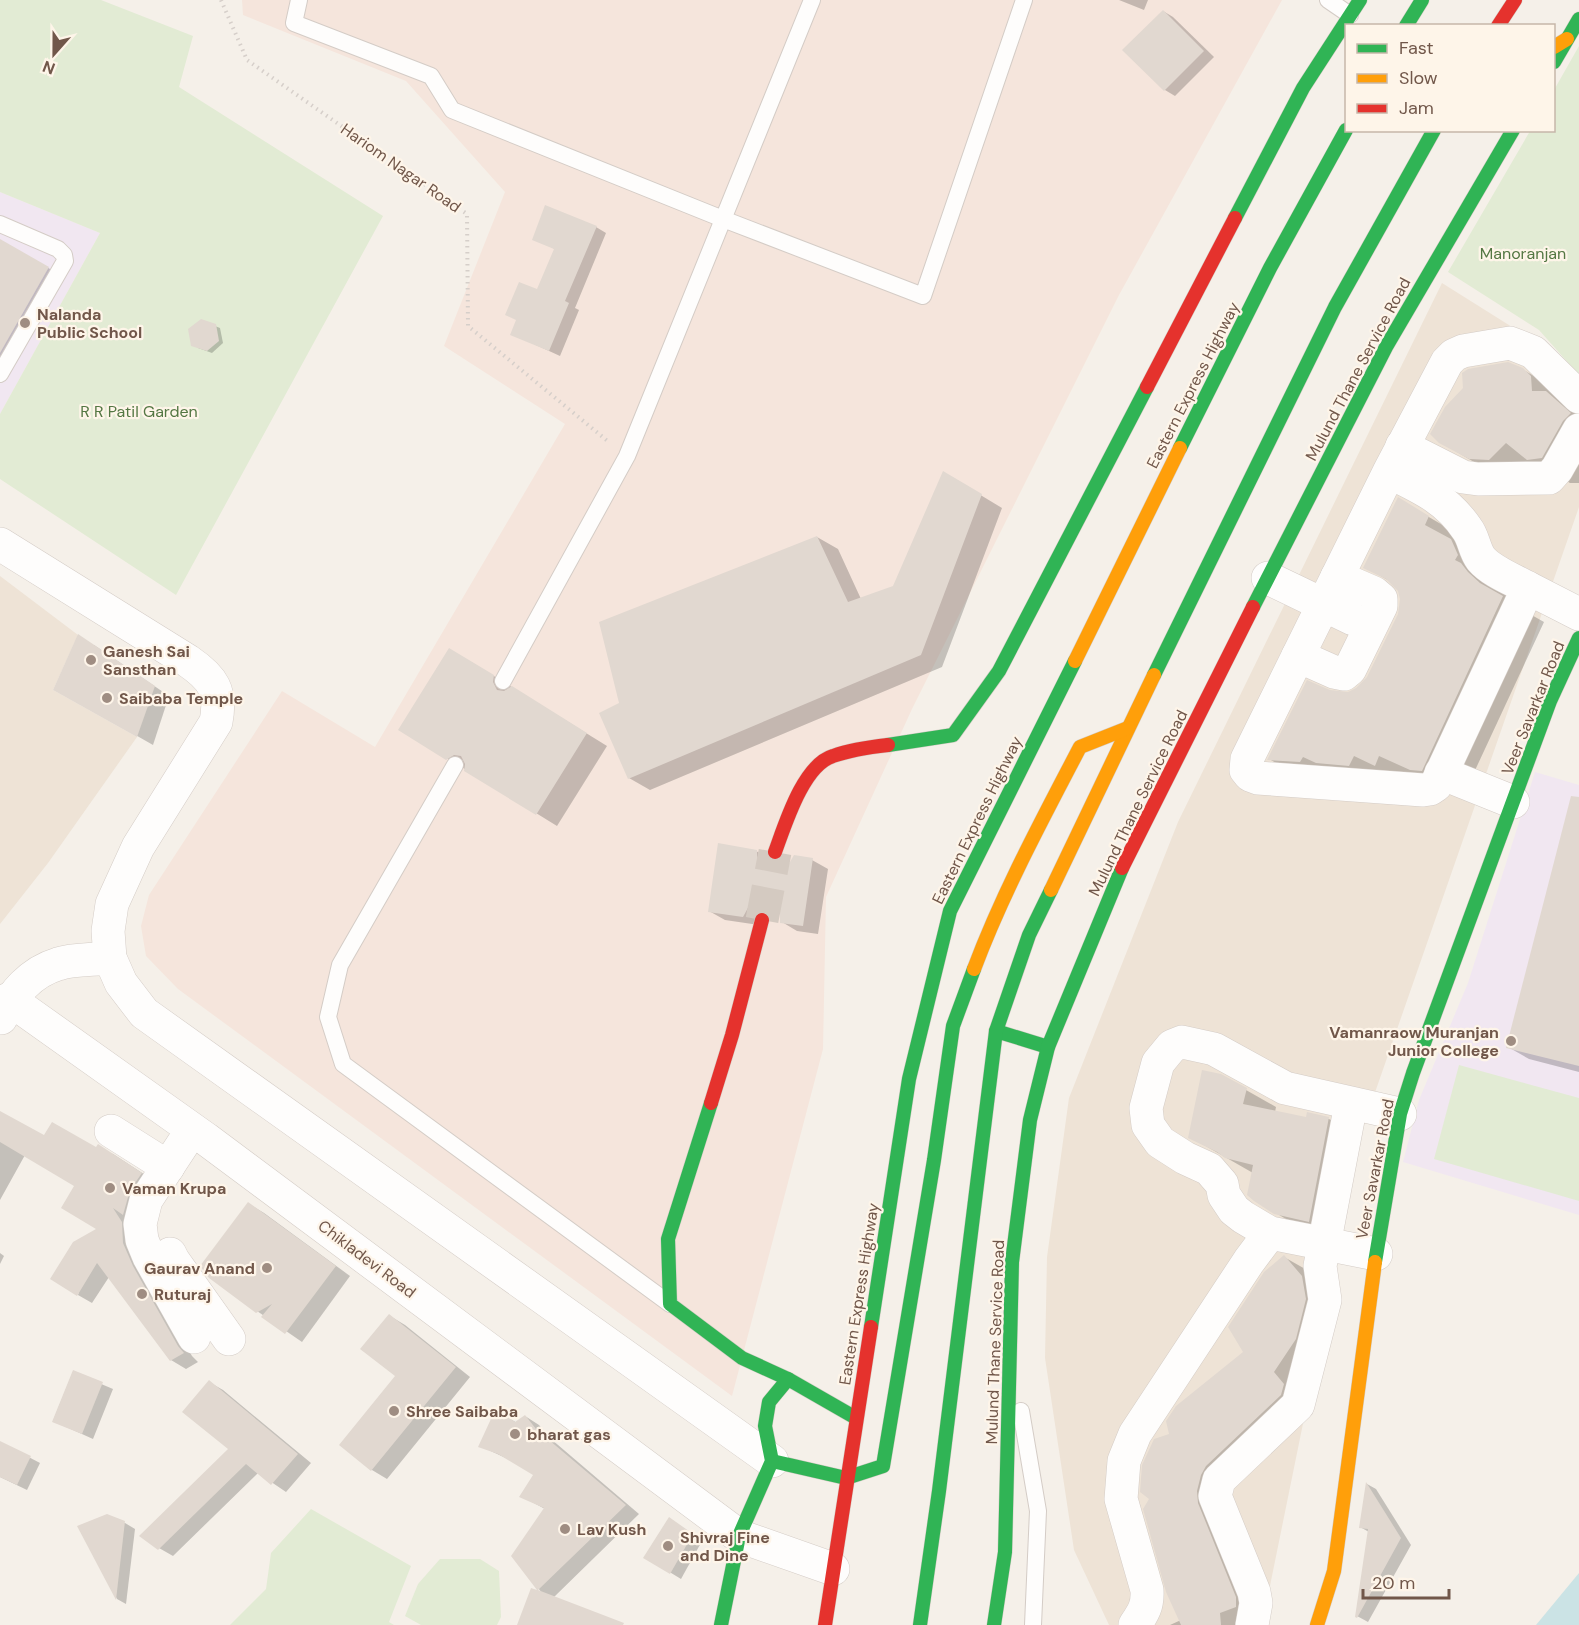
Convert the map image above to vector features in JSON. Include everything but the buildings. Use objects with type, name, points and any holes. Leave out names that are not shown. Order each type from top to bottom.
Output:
[{"type":"main road","points":[[776,852],[789,812],[808,776],[831,756],[953,735],[999,671],[1303,88],[1360,0]]},
{"type":"main road","points":[[1407,24],[1422,0]]},
{"type":"main road","points":[[1499,24],[1515,0]]},
{"type":"main road","points":[[1555,60],[1579,19]]},
{"type":"main road","points":[[1555,47],[1567,39]]},
{"type":"main road","name":"Eastern Express Highway","points":[[825,1625],[909,1079],[950,911],[1270,268],[1346,132]]},
{"type":"main road","points":[[920,1625],[939,1491],[996,1030],[1029,935],[1128,728],[1335,307],[1433,132]]},
{"type":"main road","name":"Mulund Thane Service Road","points":[[994,1625],[1005,1552],[1012,1262],[1030,1120],[1048,1047],[1126,858],[1386,347],[1512,132]]},
{"type":"main road","name":"Veer Savarkar Road","points":[[1317,1625],[1334,1570],[1376,1254],[1400,1114],[1550,701],[1579,638]]},
{"type":"main road","points":[[771,1461],[846,1478],[883,1466],[934,1160],[953,1026],[993,919],[1019,863],[1080,747],[1128,728]]},
{"type":"main road","points":[[762,920],[732,1035],[668,1239],[670,1304],[742,1358],[788,1379],[856,1418]]},
{"type":"main road","points":[[996,1030],[1048,1047]]},
{"type":"main road","points":[[721,1625],[739,1536],[771,1461],[765,1426],[769,1402],[788,1379]]},
{"type":"street","points":[[1528,588],[1436,784],[1430,789],[1258,778],[1250,775],[1246,770],[1247,759],[1396,459],[1447,362],[1454,355],[1463,351],[1510,343],[1533,352],[1579,397]]},
{"type":"street","points":[[1396,459],[1478,479],[1549,478],[1568,475],[1579,430]]},
{"type":"street","points":[[1396,459],[1462,521],[1470,533],[1480,558],[1528,588],[1579,614]]},
{"type":"street","points":[[0,544],[188,661],[204,672],[217,691],[219,707],[216,722],[138,847],[112,904],[108,931],[110,958],[121,983],[144,1013],[771,1461]]},
{"type":"street","points":[[1268,578],[1330,591],[1374,593],[1380,599],[1381,606],[1350,669],[1344,674],[1298,656]]},
{"type":"street","points":[[1330,591],[1353,619]]},
{"type":"street","points":[[1441,773],[1513,802]]},
{"type":"street","points":[[5,1010],[33,976],[58,963],[110,958]]},
{"type":"street","name":"Chikladevi Road","points":[[5,1010],[199,1134],[739,1536],[833,1569]]},
{"type":"street","points":[[1376,1254],[1270,1233],[1243,1218],[1234,1210],[1224,1195],[1222,1184],[1209,1169],[1185,1158],[1160,1142],[1148,1125],[1146,1108],[1158,1063],[1172,1046],[1182,1042],[1196,1043],[1232,1057],[1285,1088],[1400,1114]]},
{"type":"street","points":[[1260,1623],[1254,1592],[1215,1496],[1216,1487],[1219,1480],[1298,1405],[1325,1300],[1320,1266],[1323,1243],[1351,1104]]},
{"type":"street","points":[[111,1131],[168,1167]]},
{"type":"street","points":[[194,1337],[149,1257],[142,1239],[140,1224],[146,1200],[168,1167],[199,1134]]},
{"type":"street","points":[[199,1134],[166,1197],[161,1218],[164,1239],[172,1260],[229,1339]]},
{"type":"street","points":[[1135,1625],[1144,1613],[1148,1602],[1147,1590],[1121,1499],[1124,1461],[1135,1434],[1249,1261],[1270,1233]]},
{"type":"lane","points":[[299,0],[294,23],[432,76],[452,110],[723,219],[923,296],[1024,0]]},
{"type":"lane","points":[[503,681],[627,456],[812,0]]},
{"type":"lane","points":[[1328,0],[1350,15]]},
{"type":"lane","points":[[0,224],[58,249],[64,255],[65,261],[0,374]]},
{"type":"lane","points":[[455,765],[339,965],[328,1017],[343,1064],[670,1304]]},
{"type":"lane","points":[[1009,1339],[1038,1511],[1033,1625]]},
{"type":"path","name":"Hariom Nagar Road","points":[[222,0],[247,60],[467,214],[468,326],[627,456]]},
{"type":"shaded area","points":[[242,0],[1282,0],[1119,295],[912,709],[826,897],[823,1049],[732,1396],[178,989],[146,956],[141,926],[149,895],[282,691],[375,747],[565,424],[444,346],[505,192],[406,81],[243,15]]},
{"type":"shaded area","name":"Nalanda Public School","points":[[0,192],[100,233],[0,414]]},
{"type":"shaded area","points":[[1442,283],[1579,369],[1579,507],[1364,1124],[1262,1625],[1109,1625],[1074,1550],[1045,1358],[1047,1257],[1069,1098],[1178,822]]},
{"type":"shaded area","points":[[0,576],[78,635],[53,690],[137,737],[48,863],[0,924]]},
{"type":"shaded area","name":"Vamanraow Muranjan Junior College","points":[[1535,772],[1579,785],[1579,1215],[1403,1162],[1419,1100],[1468,983]]},
{"type":"green space","name":"R R Patil Garden","points":[[0,0],[101,0],[193,36],[179,87],[383,216],[176,595],[0,479],[0,414],[100,233],[0,192]]},
{"type":"green space","name":"Manoranjan","points":[[1579,46],[1579,375],[1539,330],[1448,272],[1529,132],[1555,132],[1555,88]]},
{"type":"green space","points":[[1459,1065],[1579,1098],[1579,1201],[1434,1159]]},
{"type":"green space","points":[[311,1509],[411,1566],[389,1622],[394,1625],[230,1625],[266,1589],[271,1553]]},
{"type":"green space","points":[[440,1559],[480,1559],[499,1571],[501,1617],[497,1625],[421,1625],[405,1616],[418,1584]]},
{"type":"water","points":[[1579,1573],[1579,1625],[1536,1625]]},
{"type":"tunnel","points":[[762,920],[775,852]]},
{"type":"traffic: fast","points":[[1235,218],[1303,88],[1360,0]]},
{"type":"traffic: fast","points":[[1407,24],[1422,0]]},
{"type":"traffic: fast","points":[[1555,60],[1579,19]]},
{"type":"traffic: fast","points":[[1180,448],[1270,268],[1345,132]]},
{"type":"traffic: fast","points":[[1154,675],[1335,307],[1433,132]]},
{"type":"traffic: fast","points":[[1253,607],[1386,347],[1512,132]]},
{"type":"traffic: fast","points":[[888,745],[953,735],[999,671],[1147,387]]},
{"type":"traffic: fast","points":[[1375,1262],[1400,1114],[1413,1073],[1550,701],[1579,638]]},
{"type":"traffic: fast","points":[[871,1327],[909,1079],[950,911],[1075,661]]},
{"type":"traffic: fast","points":[[994,1625],[1005,1552],[1012,1262],[1030,1120],[1048,1047],[1122,868]]},
{"type":"traffic: fast","points":[[920,1625],[939,1491],[996,1031],[1029,935],[1051,890]]},
{"type":"traffic: fast","points":[[772,1461],[846,1478],[883,1466],[934,1160],[953,1026],[974,969]]},
{"type":"traffic: fast","points":[[996,1031],[1048,1047]]},
{"type":"traffic: fast","points":[[711,1103],[668,1239],[670,1304],[742,1358],[788,1379],[856,1418]]},
{"type":"traffic: fast","points":[[721,1625],[739,1536],[772,1461],[765,1426],[769,1402],[788,1379]]},
{"type":"traffic: slow","points":[[1555,46],[1567,39]]},
{"type":"traffic: slow","points":[[1075,661],[1180,448]]},
{"type":"traffic: slow","points":[[1051,890],[1154,675]]},
{"type":"traffic: slow","points":[[974,969],[1010,884],[1080,747],[1128,728]]},
{"type":"traffic: slow","points":[[1317,1625],[1334,1571],[1375,1262]]},
{"type":"traffic: jam","points":[[1499,24],[1515,0]]},
{"type":"traffic: jam","points":[[1147,387],[1235,218]]},
{"type":"traffic: jam","points":[[1122,868],[1253,607]]},
{"type":"traffic: jam","points":[[775,852],[796,797],[804,783],[822,762],[846,752],[888,745]]},
{"type":"traffic: jam","points":[[711,1103],[732,1035],[762,920]]},
{"type":"traffic: jam","points":[[825,1625],[871,1327]]},
{"type":"place","name":"Nalanda Public School","points":[[25,323]]},
{"type":"place","name":"Ganesh Sai Sansthan","points":[[91,660]]},
{"type":"place","name":"Saibaba Temple","points":[[107,698]]},
{"type":"place","name":"Vamanraow Muranjan Junior College","points":[[1511,1041]]},
{"type":"place","name":"Vaman Krupa","points":[[110,1188]]},
{"type":"place","name":"Gaurav Anand","points":[[267,1268]]},
{"type":"place","name":"Ruturaj","points":[[142,1294]]},
{"type":"place","name":"Shree Saibaba","points":[[394,1411]]},
{"type":"place","name":"bharat gas","points":[[515,1434]]},
{"type":"place","name":"Lav Kush","points":[[565,1529]]},
{"type":"place","name":"Shivraj Fine and Dine","points":[[668,1546]]}]
